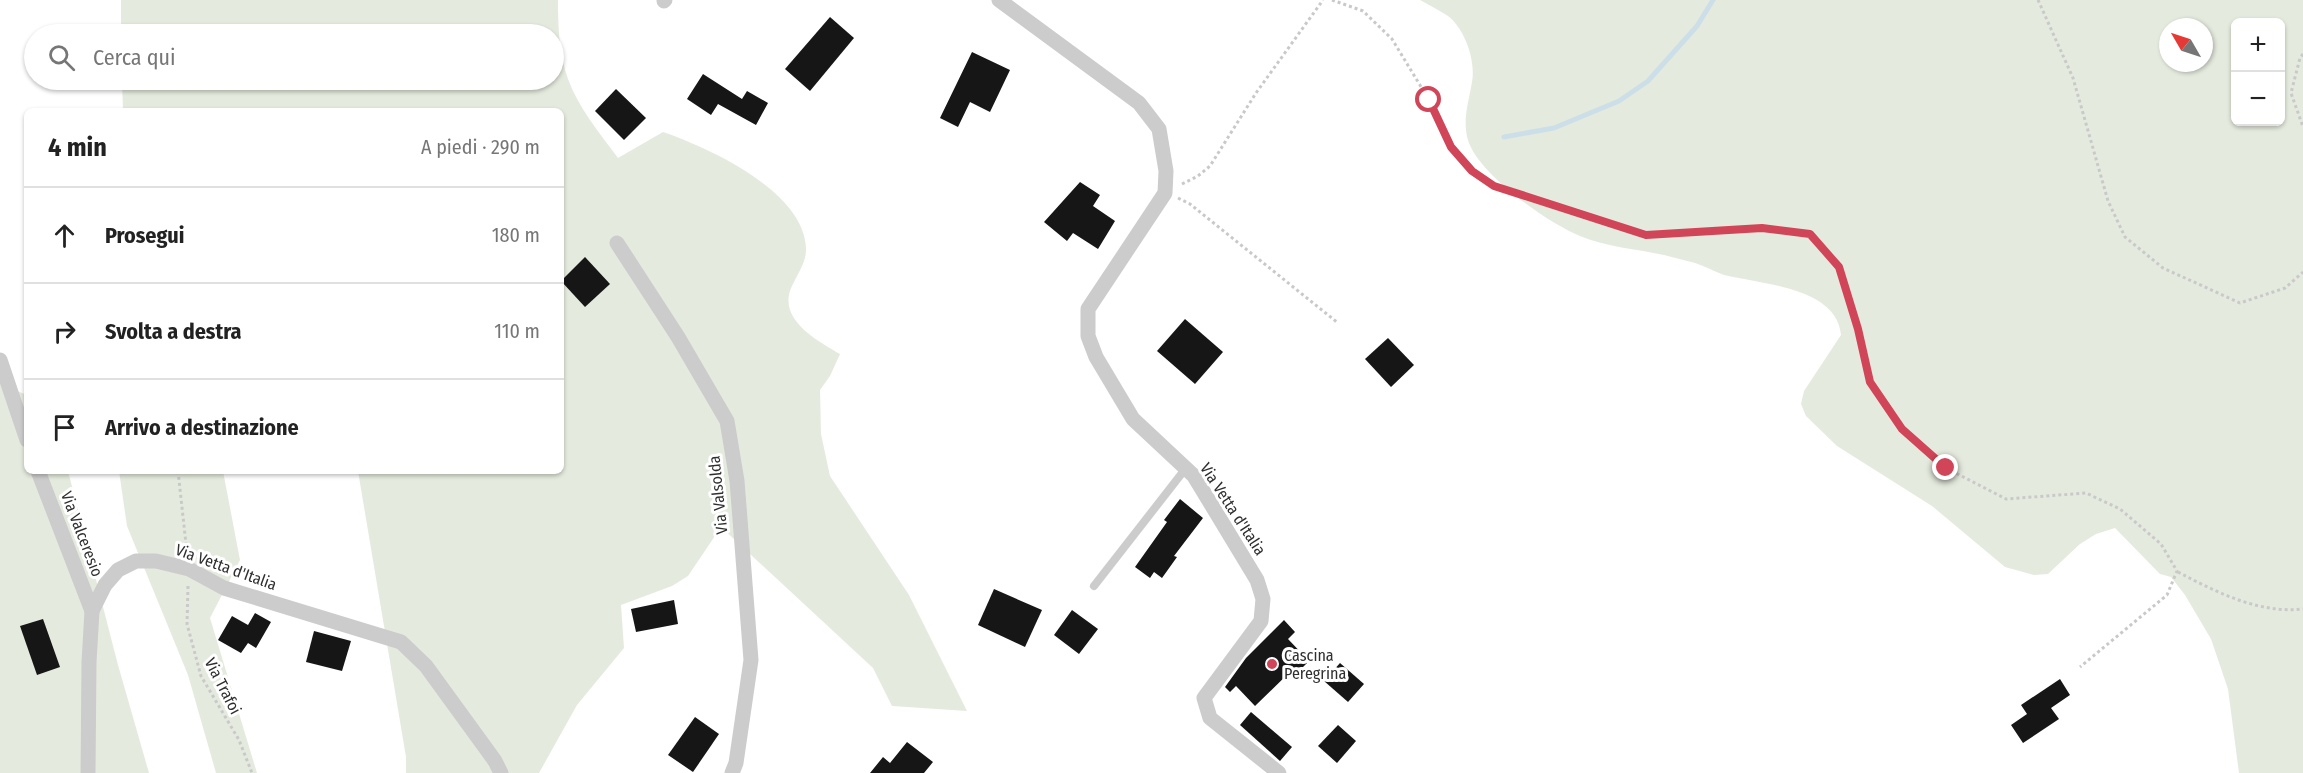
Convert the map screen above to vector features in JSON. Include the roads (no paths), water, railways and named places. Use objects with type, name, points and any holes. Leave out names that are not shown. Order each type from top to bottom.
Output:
[{"type":"street","name":"Via Vetta d'Italia","points":[[999,0],[1139,103],[1159,129],[1166,171],[1165,193],[1088,309],[1088,336],[1096,357],[1133,418],[1194,476],[1257,580],[1263,599],[1261,621],[1204,698],[1210,718],[1280,773]]},
{"type":"street","name":"Via Valsolda","points":[[616,243],[678,337],[727,421],[736,481],[751,660],[736,763],[732,773]]},
{"type":"street","points":[[0,360],[24,431]]},
{"type":"street","name":"Via Valceresio","points":[[39,474],[92,611]]},
{"type":"street","name":"Via Vetta d'Italia","points":[[88,773],[92,611],[105,585],[118,570],[136,561],[156,561],[189,569],[224,588],[401,642],[426,666],[495,761],[501,773]]},
{"type":"lane","points":[[1094,586],[1186,468]]},
{"type":"waterway","points":[[1504,137],[1554,128],[1619,101],[1648,81],[1697,26],[1713,0]]},
{"type":"place","name":"Cascina Peregrina","points":[[1272,664]]}]
